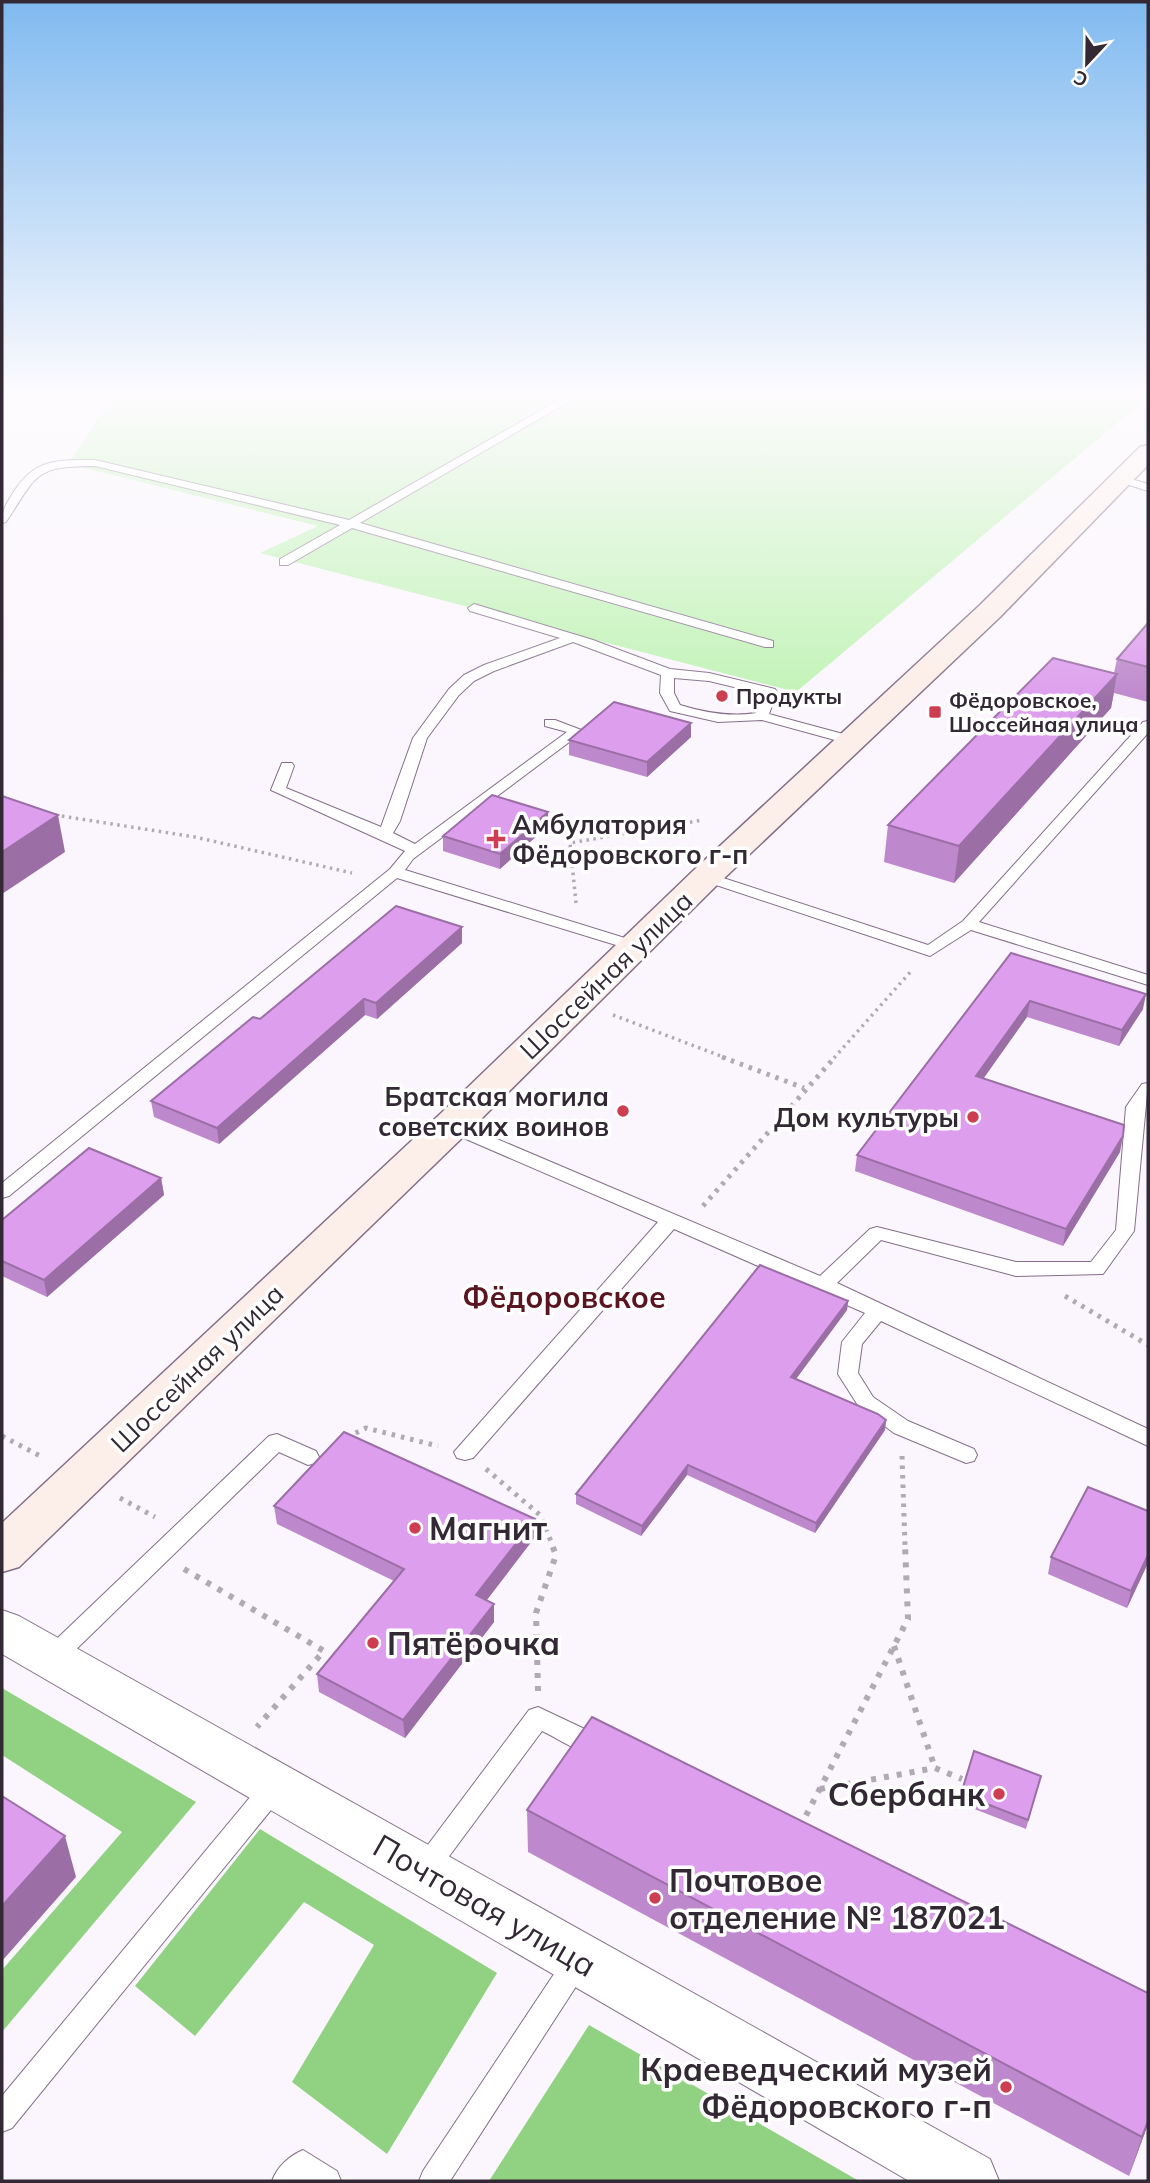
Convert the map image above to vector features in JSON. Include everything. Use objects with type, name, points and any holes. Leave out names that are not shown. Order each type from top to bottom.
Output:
[{"type":"main road","name":"Шоссейная улица","points":[[2,1553],[451,1126],[706,877],[990,611],[1117,499]]},
{"type":"street","name":"Почтовая улица","points":[[2,1630],[968,2181]]},
{"type":"lane","points":[[2,520],[17,499]]},
{"type":"lane","points":[[245,499],[351,524],[769,643]]},
{"type":"lane","points":[[284,562],[395,499]]},
{"type":"lane","points":[[474,608],[572,638],[668,673],[709,677],[770,692],[762,716]]},
{"type":"lane","points":[[385,833],[393,821],[420,738],[454,692],[469,678],[489,668],[572,638]]},
{"type":"lane","points":[[668,673],[667,693],[675,708],[709,719],[733,721],[762,716],[853,741]]},
{"type":"lane","points":[[2,1192],[390,876],[415,850],[577,731],[550,723]]},
{"type":"lane","points":[[706,877],[930,951],[969,924],[1148,725]]},
{"type":"lane","points":[[287,766],[278,790],[356,824],[385,833],[415,850]]},
{"type":"lane","points":[[390,876],[579,927],[635,946]]},
{"type":"lane","points":[[969,924],[1148,980]]},
{"type":"lane","points":[[823,1285],[877,1233],[1016,1269],[1096,1269],[1125,1231],[1135,1107],[1148,1088]]},
{"type":"lane","points":[[451,1126],[823,1285],[1148,1438]]},
{"type":"lane","points":[[465,1452],[677,1224]]},
{"type":"lane","points":[[877,1312],[852,1342],[849,1374],[866,1402],[901,1427],[966,1455]]},
{"type":"lane","points":[[52,1658],[277,1443],[308,1457]]},
{"type":"lane","points":[[424,1870],[538,1717],[623,1759]]},
{"type":"lane","points":[[2,2118],[275,1786]]},
{"type":"lane","points":[[433,2181],[579,1959]]},
{"type":"lane","points":[[285,2181],[303,2165],[327,2181]]},
{"type":"path","points":[[44,814],[195,837],[390,876]]},
{"type":"path","points":[[579,927],[570,843],[703,820]]},
{"type":"path","points":[[677,1224],[930,951]]},
{"type":"path","points":[[580,1002],[805,1088]]},
{"type":"path","points":[[1016,1269],[1148,1345]]},
{"type":"path","points":[[797,1833],[908,1619],[901,1427]]},
{"type":"path","points":[[308,1457],[366,1428],[465,1452],[540,1515],[556,1555],[536,1613],[538,1717]]},
{"type":"path","points":[[160,1555],[324,1651],[229,1759]]},
{"type":"path","points":[[894,1645],[935,1768]]},
{"type":"path","points":[[820,1789],[935,1768],[962,1779]]},
{"type":"green space","points":[[209,499],[1026,499],[796,692],[260,553],[318,526]]},
{"type":"green space","points":[[2,1688],[196,1802],[2,2032],[2,1970],[122,1832],[2,1755]]},
{"type":"green space","points":[[260,1829],[497,1973],[387,2154],[292,2082],[374,1945],[304,1902],[195,2036],[135,1986]]},
{"type":"green space","points":[[589,2025],[859,2181],[489,2181]]},
{"type":"building","points":[[1148,623],[1148,667],[1117,659]]},
{"type":"building","points":[[1053,658],[1117,674],[959,846],[888,825]]},
{"type":"building","points":[[614,702],[691,723],[647,762],[569,740]]},
{"type":"building","points":[[492,795],[548,812],[500,854],[443,836]]},
{"type":"building","points":[[2,796],[58,815],[2,852]]},
{"type":"building","points":[[396,906],[462,927],[376,1003],[364,999],[217,1128],[151,1101],[253,1017],[260,1019]]},
{"type":"building","name":"Дом культуры","points":[[1011,953],[1146,994],[1122,1030],[1030,1001],[976,1076],[1124,1125],[1123,1136],[1066,1229],[857,1155]]},
{"type":"building","points":[[89,1148],[161,1178],[44,1280],[2,1261],[2,1220]]},
{"type":"building","points":[[760,1265],[848,1301],[791,1377],[878,1414],[886,1420],[816,1523],[688,1465],[642,1526],[576,1494]]},
{"type":"building","points":[[344,1432],[535,1519],[476,1595],[494,1604],[403,1720],[317,1674],[404,1569],[274,1506]]},
{"type":"building","points":[[1088,1487],[1148,1511],[1148,1555],[1131,1591],[1051,1557]]},
{"type":"building","points":[[592,1717],[1148,1993],[1148,2121],[1142,2137],[527,1810]]},
{"type":"building","name":"Сбербанк","points":[[974,1751],[1041,1776],[1028,1820],[961,1794]]},
{"type":"building","points":[[2,1796],[65,1836],[2,1906]]},
{"type":"place","name":"Продукты","points":[[722,696]]},
{"type":"place","name":"Фёдоровское, Шоссейная улица","points":[[935,712]]},
{"type":"place","name":"Амбулатория Фёдоровского г-п","points":[[496,839]]},
{"type":"place","name":"Братская могила советских воинов","points":[[623,1111]]},
{"type":"place","name":"Дом культуры","points":[[973,1117]]},
{"type":"place","name":"Магнит","points":[[415,1528]]},
{"type":"place","name":"Пятёрочка","points":[[373,1643]]},
{"type":"place","name":"Сбербанк","points":[[999,1794]]},
{"type":"place","name":"Почтовое отделение № 187021","points":[[655,1898]]},
{"type":"place","name":"Краеведческий музей Фёдоровского г-п","points":[[1006,2087]]},
{"type":"district","name":"Фёдоровское","points":[[564,1297]]}]
